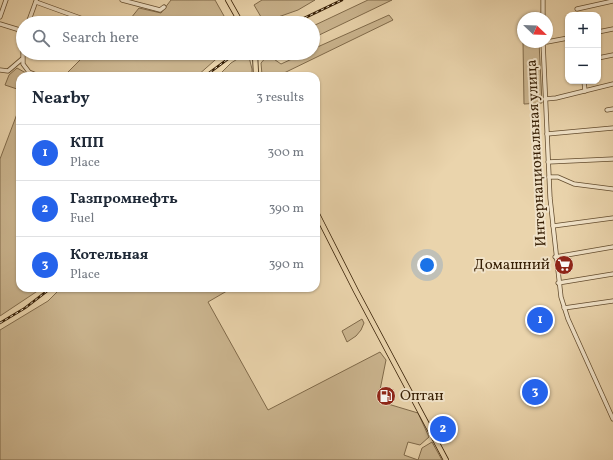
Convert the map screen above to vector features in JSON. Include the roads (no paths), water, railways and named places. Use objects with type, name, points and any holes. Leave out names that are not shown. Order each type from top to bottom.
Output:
[{"type":"main road","points":[[228,0],[237,16]]},
{"type":"main road","points":[[255,60],[256,72]]},
{"type":"main road","points":[[320,220],[446,460]]},
{"type":"street","points":[[0,17],[6,0]]},
{"type":"street","points":[[122,0],[160,10],[164,7]]},
{"type":"street","points":[[543,0],[543,12]]},
{"type":"street","points":[[31,16],[36,1],[76,16]]},
{"type":"street","points":[[577,9],[613,1]]},
{"type":"street","points":[[0,24],[16,29]]},
{"type":"street","points":[[601,31],[613,29]]},
{"type":"street","points":[[553,41],[565,39]]},
{"type":"street","name":"Интернациональная улица","points":[[545,48],[545,99],[548,162],[558,283],[564,308],[613,419]]},
{"type":"street","points":[[601,57],[613,55]]},
{"type":"street","points":[[0,70],[10,70],[21,60]]},
{"type":"street","points":[[22,60],[23,64],[29,72]]},
{"type":"street","points":[[584,84],[585,91]]},
{"type":"street","points":[[545,99],[556,98],[613,84]]},
{"type":"street","points":[[607,110],[613,109]]},
{"type":"street","points":[[547,134],[613,128]]},
{"type":"street","points":[[548,162],[613,159]]},
{"type":"street","points":[[549,177],[558,177],[574,184],[613,189]]},
{"type":"street","points":[[553,226],[613,218]]},
{"type":"street","points":[[555,257],[613,247]]},
{"type":"street","points":[[558,283],[613,274]]},
{"type":"street","points":[[564,308],[613,302]]},
{"type":"railway","points":[[309,16],[342,0]]},
{"type":"railway","points":[[210,72],[227,60]]},
{"type":"railway","points":[[0,323],[25,308],[46,292]]},
{"type":"place","name":"Домашний","points":[[564,265]]},
{"type":"place","name":"КПП","points":[[540,320]]},
{"type":"place","name":"Котельная","points":[[535,392]]},
{"type":"place","name":"Оптан","points":[[386,396]]},
{"type":"place","name":"Газпромнефть","points":[[443,429]]}]
